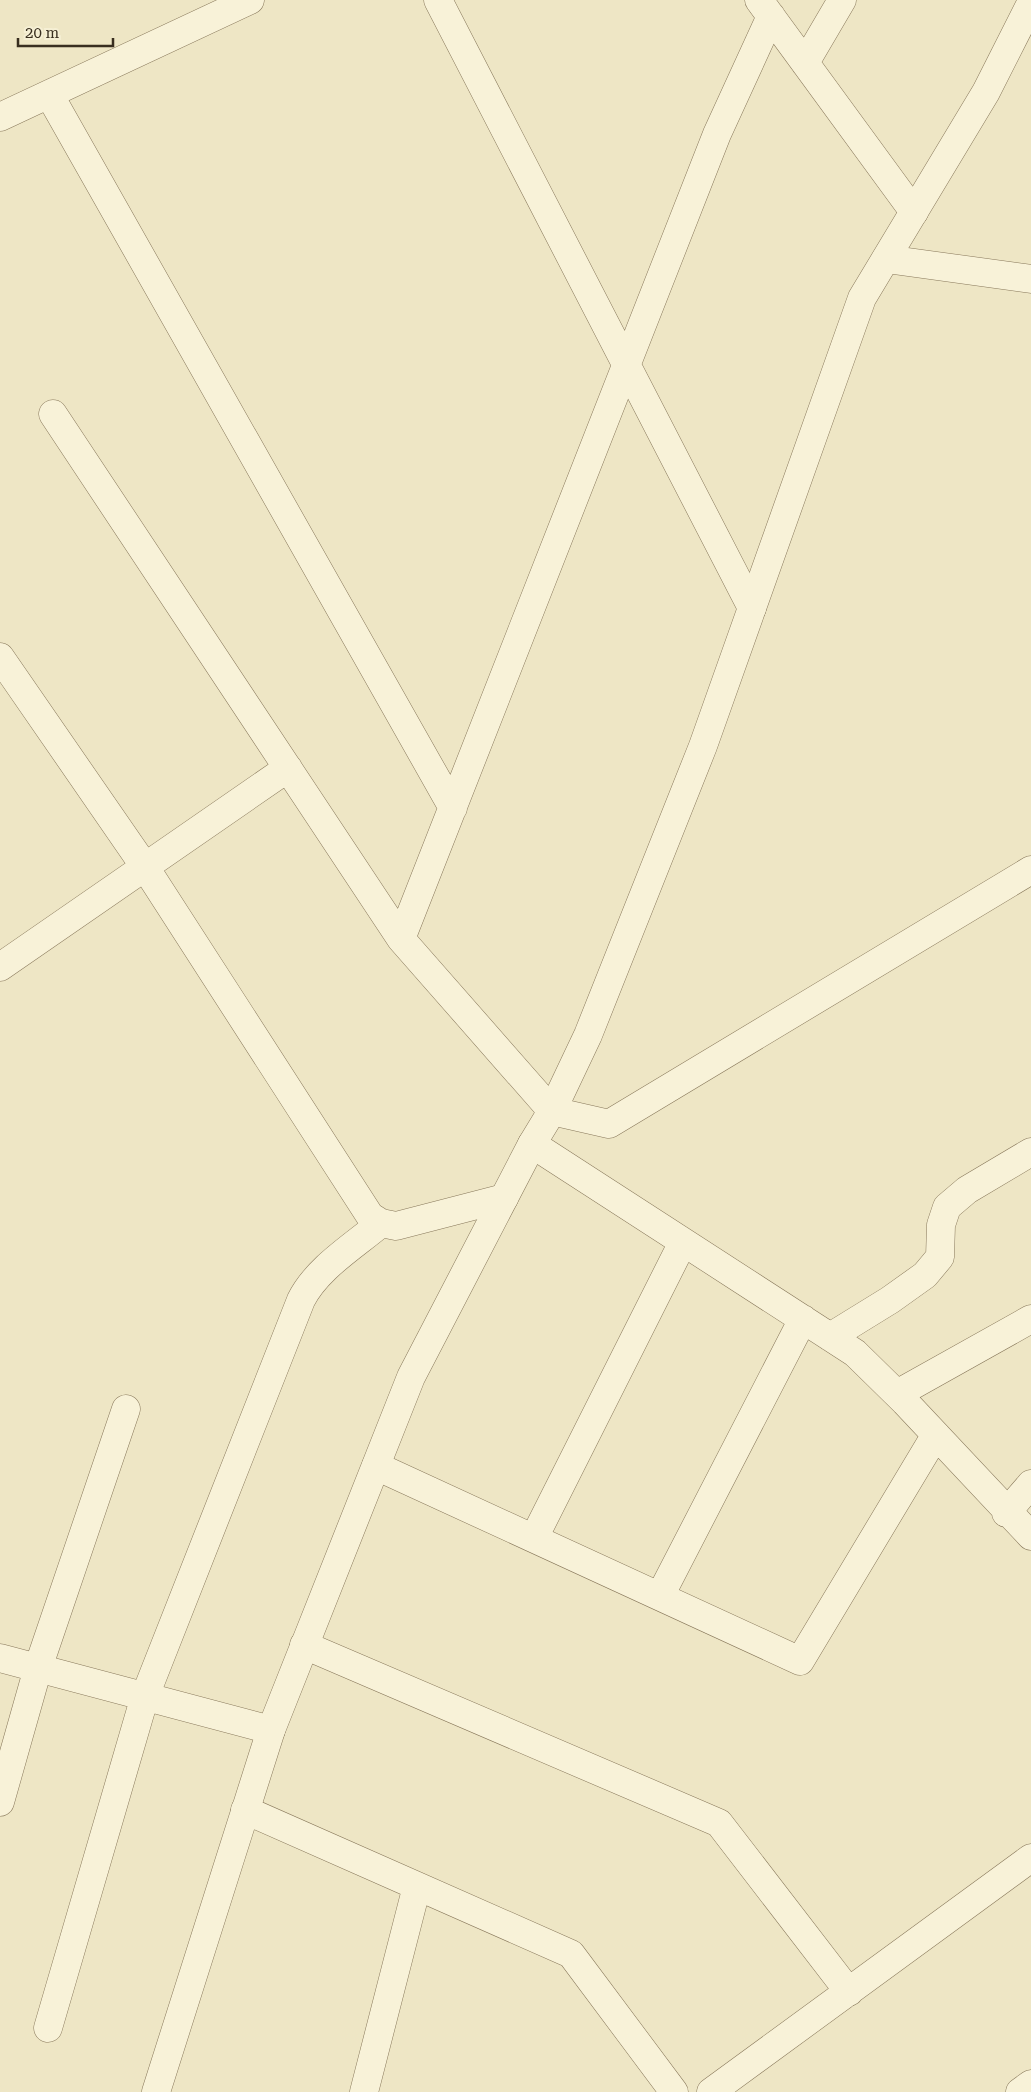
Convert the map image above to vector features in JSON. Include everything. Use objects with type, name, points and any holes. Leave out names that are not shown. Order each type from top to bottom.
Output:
[{"type":"street","points":[[0,117],[250,0]]},
{"type":"street","points":[[438,0],[752,608]]},
{"type":"street","points":[[805,63],[842,0]]},
{"type":"street","points":[[156,2092],[271,1730],[304,1645],[411,1377],[532,1144],[552,1111],[588,1036],[696,764],[862,298],[986,92],[1031,3]]},
{"type":"street","points":[[401,939],[765,8]]},
{"type":"street","points":[[765,8],[914,212]]},
{"type":"street","points":[[49,94],[453,808]]},
{"type":"street","points":[[886,260],[1031,279]]},
{"type":"street","points":[[53,414],[401,939],[552,1111],[609,1124],[1031,870]]},
{"type":"street","points":[[0,657],[145,867],[370,1216],[381,1223],[396,1226],[504,1198]]},
{"type":"street","points":[[0,967],[288,768]]},
{"type":"street","points":[[532,1144],[855,1353],[897,1394],[1006,1513],[1031,1536]]},
{"type":"street","points":[[830,1337],[926,1275],[940,1258],[941,1225],[947,1207],[967,1190],[1031,1152]]},
{"type":"street","points":[[48,2028],[145,1696],[304,1293],[323,1272],[381,1223]]},
{"type":"street","points":[[534,1538],[683,1242]]},
{"type":"street","points":[[660,1596],[803,1319]]},
{"type":"street","points":[[897,1394],[1031,1319]]},
{"type":"street","points":[[0,1802],[38,1668],[126,1409]]},
{"type":"street","points":[[376,1466],[800,1661],[935,1436]]},
{"type":"street","points":[[1006,1513],[1031,1484]]},
{"type":"street","points":[[304,1645],[719,1823],[849,1992]]},
{"type":"street","points":[[0,1658],[271,1730]]},
{"type":"street","points":[[245,1810],[571,1954],[674,2092]]},
{"type":"street","points":[[711,2092],[1031,1858]]},
{"type":"street","points":[[364,2092],[417,1886]]},
{"type":"street","points":[[1020,2092],[1031,2084]]}]
